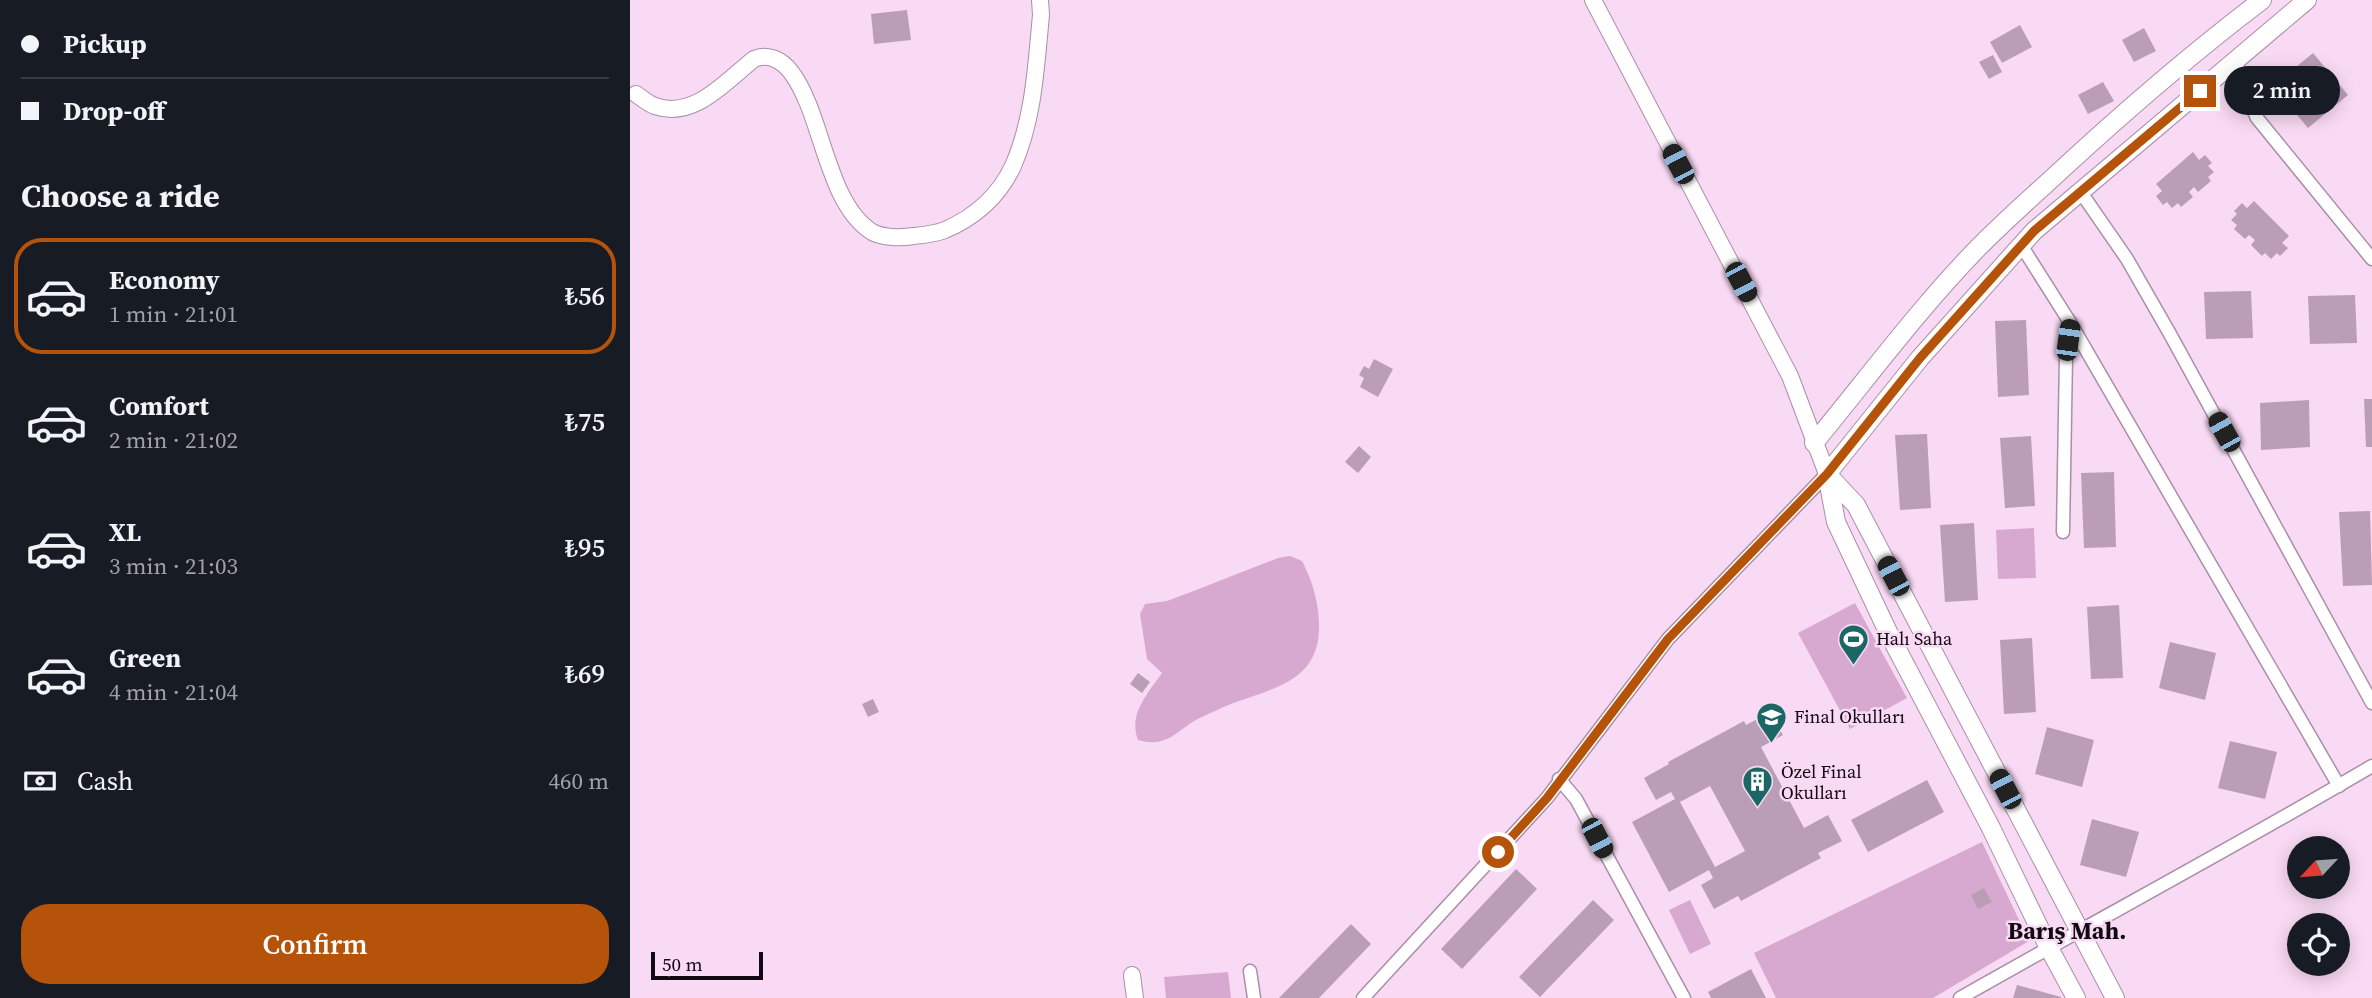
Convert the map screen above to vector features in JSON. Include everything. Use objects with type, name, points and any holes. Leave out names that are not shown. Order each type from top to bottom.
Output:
[{"type":"main road","points":[[1815,443],[1922,312],[2002,223],[2128,108],[2200,47],[2262,0]]},
{"type":"main road","points":[[2076,998],[1889,634],[1836,522],[1827,474],[1920,358],[2034,231],[2307,0]]},
{"type":"main road","points":[[1827,474],[1856,505],[2115,998]]},
{"type":"street","points":[[636,94],[654,106],[688,107],[701,101],[761,56],[775,58],[792,72],[836,181],[849,206],[863,223],[873,233],[887,236],[907,237],[940,232],[959,224],[981,208],[1001,188],[1012,167],[1031,112],[1041,15],[1040,0]]},
{"type":"street","points":[[1363,998],[1538,808],[1668,639],[1827,474],[1790,376],[1593,0]]},
{"type":"street","points":[[2236,61],[2245,92],[2257,118],[2372,259]]},
{"type":"street","points":[[2080,191],[2127,259],[2158,313],[2372,703]]},
{"type":"street","points":[[2021,245],[2071,324],[2339,786]]},
{"type":"street","points":[[2063,532],[2066,356],[2071,324]]},
{"type":"street","points":[[1960,998],[2079,930],[2173,881],[2372,766]]},
{"type":"street","points":[[1559,779],[1576,799],[1684,998]]},
{"type":"street","points":[[1250,971],[1254,998]]},
{"type":"street","points":[[1132,975],[1135,998]]},
{"type":"shaded area","points":[[2034,528],[2036,578],[1998,579],[1996,530]]},
{"type":"shaded area","points":[[1290,556],[1302,561],[1312,583],[1319,622],[1317,644],[1310,661],[1300,674],[1285,683],[1200,718],[1167,739],[1155,742],[1138,740],[1136,721],[1141,704],[1162,673],[1147,659],[1140,614],[1145,604],[1167,601],[1278,558]]},
{"type":"shaded area","name":"Halı Saha","points":[[1855,603],[1907,698],[1850,729],[1798,633]]},
{"type":"shaded area","points":[[1982,842],[2029,941],[1933,998],[1776,998],[1754,953]]},
{"type":"shaded area","points":[[1690,900],[1711,944],[1690,954],[1669,910]]},
{"type":"shaded area","points":[[1228,972],[1231,998],[1166,998],[1164,977]]},
{"type":"building","points":[[907,10],[911,40],[874,44],[871,14]]},
{"type":"building","points":[[2020,25],[2032,47],[2002,63],[1990,42]]},
{"type":"building","points":[[2144,28],[2156,51],[2134,62],[2122,40]]},
{"type":"building","points":[[2313,53],[2348,95],[2308,128],[2273,86]]},
{"type":"building","points":[[1993,55],[2002,72],[1989,79],[1979,62]]},
{"type":"building","points":[[2103,82],[2114,101],[2088,114],[2078,95]]},
{"type":"building","points":[[2193,152],[2199,160],[2205,155],[2212,163],[2208,166],[2214,172],[2208,177],[2211,181],[2198,192],[2194,187],[2189,192],[2193,197],[2181,207],[2178,203],[2172,208],[2167,202],[2163,205],[2156,196],[2162,191],[2156,184]]},
{"type":"building","points":[[2254,201],[2289,236],[2282,243],[2288,248],[2280,256],[2277,253],[2271,259],[2265,253],[2262,256],[2251,245],[2255,240],[2249,235],[2245,239],[2234,229],[2237,225],[2231,220],[2237,214],[2234,211],[2242,203],[2247,208]]},
{"type":"building","points":[[2251,291],[2253,338],[2206,339],[2204,292]]},
{"type":"building","points":[[2355,295],[2357,343],[2310,344],[2308,296]]},
{"type":"building","points":[[2026,320],[2029,395],[1998,397],[1995,321]]},
{"type":"building","points":[[1374,359],[1393,369],[1378,397],[1360,387],[1364,378],[1359,375],[1364,366],[1369,369]]},
{"type":"building","points":[[2364,399],[2372,399],[2372,447],[2366,447]]},
{"type":"building","points":[[2309,400],[2310,447],[2261,450],[2260,403]]},
{"type":"building","points":[[1927,434],[1931,508],[1900,510],[1895,435]]},
{"type":"building","points":[[2031,436],[2035,506],[2005,508],[2000,438]]},
{"type":"building","points":[[1359,446],[1371,457],[1358,473],[1345,462]]},
{"type":"building","points":[[2114,472],[2116,547],[2084,548],[2081,473]]},
{"type":"building","points":[[2370,511],[2372,585],[2343,586],[2339,512]]},
{"type":"building","points":[[1974,523],[1978,600],[1945,602],[1940,525]]},
{"type":"building","points":[[2119,605],[2123,678],[2091,679],[2087,607]]},
{"type":"building","points":[[2032,638],[2036,712],[2004,714],[2000,640]]},
{"type":"building","points":[[2170,642],[2216,653],[2205,700],[2159,688]]},
{"type":"building","points":[[1138,673],[1150,682],[1142,693],[1130,684]]},
{"type":"building","points":[[873,699],[879,712],[868,717],[862,704]]},
{"type":"building","name":"Özel Final Okulları","points":[[1771,712],[1783,735],[1761,747],[1804,828],[1828,815],[1842,841],[1818,853],[1821,858],[1741,901],[1738,896],[1714,909],[1701,885],[1713,878],[1709,870],[1669,892],[1632,822],[1675,799],[1671,792],[1656,800],[1644,778],[1744,721],[1746,725]],"holes":[[[1710,786],[1745,851],[1715,867],[1680,802]]]},
{"type":"building","points":[[2047,727],[2094,740],[2082,787],[2035,774]]},
{"type":"building","points":[[2230,741],[2277,752],[2265,799],[2218,788]]},
{"type":"building","points":[[1927,780],[1944,812],[1868,852],[1851,820]]},
{"type":"building","points":[[2092,819],[2139,832],[2126,877],[2080,865]]},
{"type":"building","points":[[1516,869],[1537,889],[1462,969],[1441,949]]},
{"type":"building","points":[[1984,888],[1992,902],[1978,909],[1971,895]]},
{"type":"building","points":[[1593,900],[1614,920],[1540,997],[1519,977]]},
{"type":"building","points":[[1351,924],[1371,944],[1319,998],[1279,998]]},
{"type":"building","points":[[1751,969],[1766,998],[1711,998],[1708,992]]},
{"type":"building","points":[[2017,985],[2061,997],[2061,998],[2013,998]]},
{"type":"place","name":"Halı Saha","points":[[1853,666]]},
{"type":"place","name":"Final Okulları","points":[[1771,744]]},
{"type":"place","name":"Özel Final Okulları","points":[[1758,809]]},
{"type":"district","name":"Barış Mah.","points":[[2067,931]]},
{"type":"route","points":[[1498,852],[1547,798],[1668,639],[1827,474],[1920,358],[1992,276],[2034,231],[2200,91]]}]
